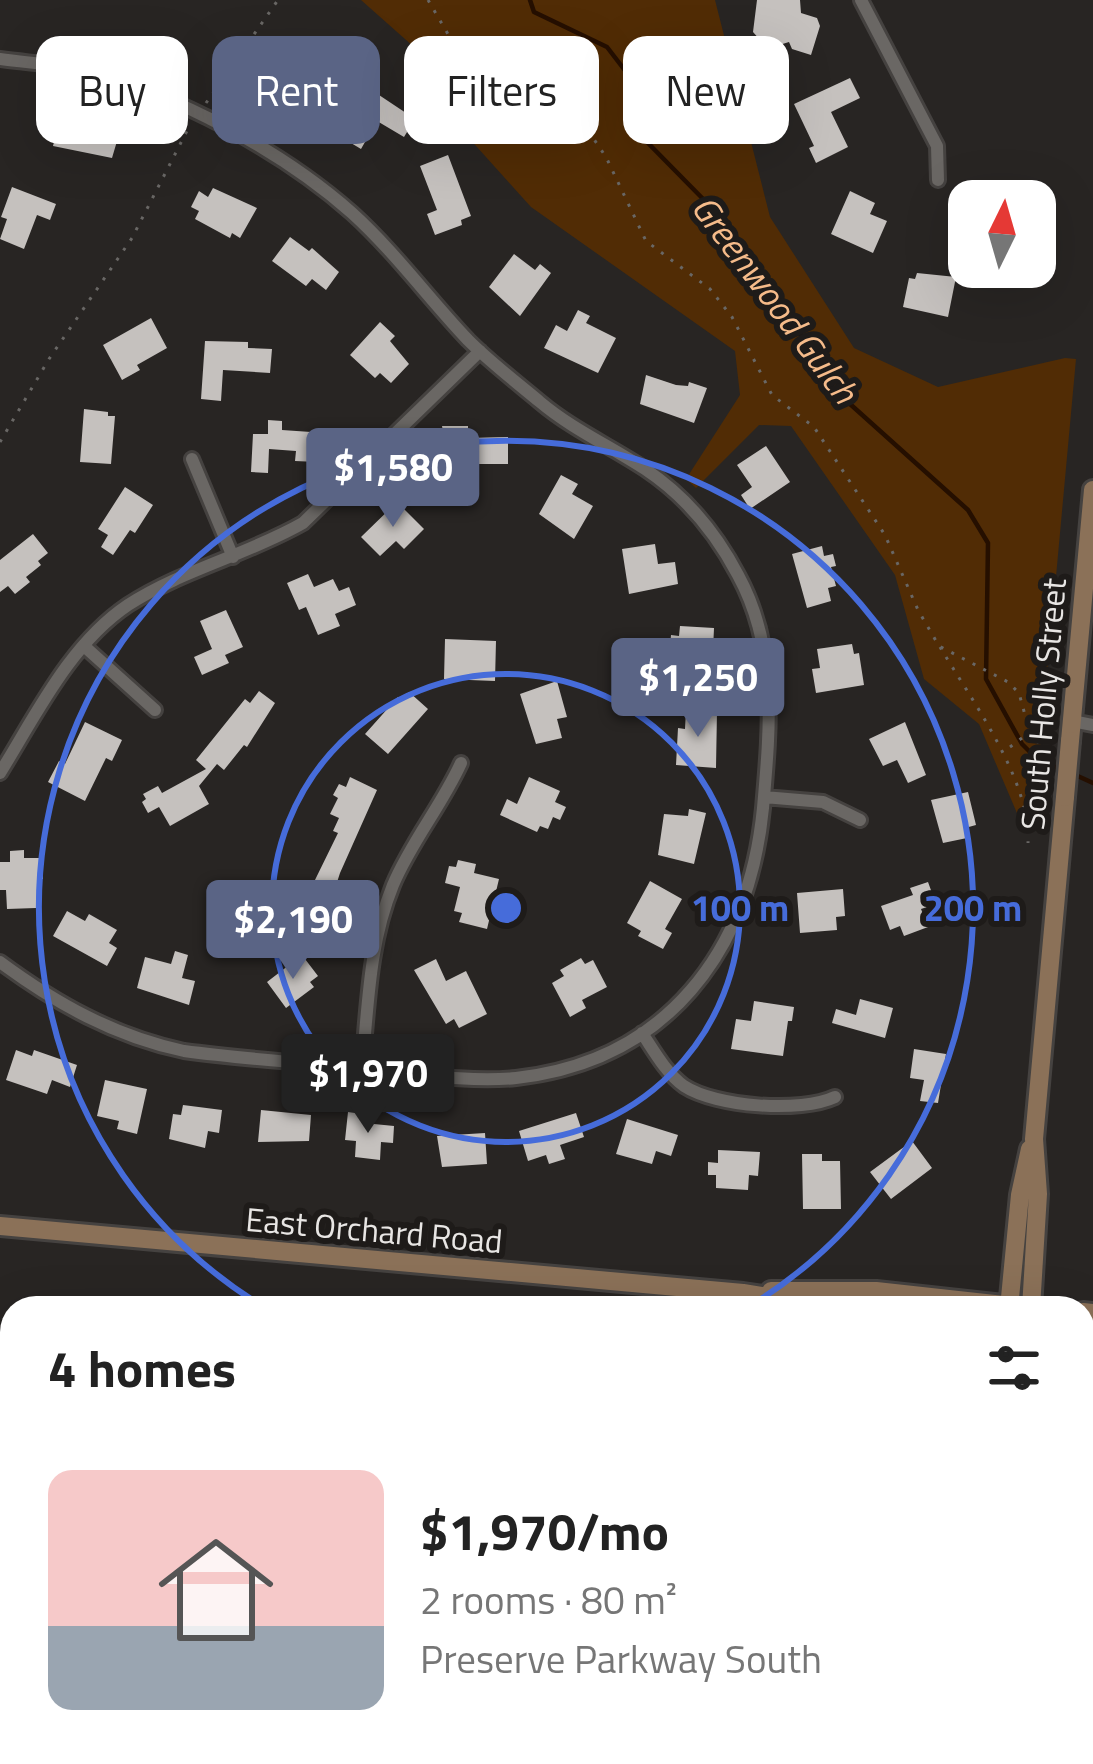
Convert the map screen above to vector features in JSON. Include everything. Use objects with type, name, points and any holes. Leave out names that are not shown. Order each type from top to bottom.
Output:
[{"type":"street","points":[[861,0],[937,146],[938,180]]},
{"type":"street","points":[[0,59],[85,71],[133,86],[284,161],[350,212],[480,351],[549,409],[668,487],[697,514],[727,555],[760,628],[769,677],[770,729],[754,874],[728,940],[694,988],[642,1033],[568,1068],[514,1078],[184,1051],[139,1040],[66,1007],[0,962]]},
{"type":"street","points":[[0,772],[60,676],[127,606],[274,539],[326,504],[480,351]]},
{"type":"street","points":[[192,459],[233,557]]},
{"type":"street","name":"South Holly Street","points":[[1010,1296],[1020,1195],[1034,1139],[1093,490]]},
{"type":"street","points":[[84,646],[155,710]]},
{"type":"street","points":[[1070,740],[1093,725]]},
{"type":"street","points":[[362,1068],[373,952],[384,908],[400,869],[461,763]]},
{"type":"street","points":[[764,797],[823,802],[860,820]]},
{"type":"street","points":[[642,1033],[682,1085],[710,1098],[805,1106],[835,1097]]},
{"type":"street","name":"South Holly Street","points":[[1033,1296],[1038,1194],[1034,1139]]},
{"type":"street","name":"East Orchard Road","points":[[0,1226],[766,1296]]},
{"type":"street","name":"East Orchard Road","points":[[742,1292],[876,1291],[920,1296]]},
{"type":"path","points":[[0,442],[49,359],[132,238],[196,115],[278,0]]},
{"type":"path","points":[[428,0],[462,58],[485,82],[550,103],[585,126],[646,241],[710,289],[732,317],[772,395],[814,427],[885,536],[918,610],[1001,753],[1027,810],[1028,843]]},
{"type":"path","points":[[939,646],[1008,682],[1019,694],[1035,743],[1070,740]]},
{"type":"path","points":[[1001,753],[1043,722],[1057,687]]},
{"type":"shaded area","name":"Greenwood Gulch","points":[[361,0],[715,0],[724,36],[623,36],[623,144],[751,144],[770,217],[854,348],[938,387],[1076,359],[1033,827],[1022,825],[979,724],[924,679],[895,575],[791,426],[759,425],[696,488],[686,479],[740,395],[735,351],[531,207],[474,144],[599,144],[599,36],[404,38]]},
{"type":"building","points":[[757,0],[800,0],[801,13],[817,18],[820,26],[811,55],[792,49],[789,36],[753,32]]},
{"type":"building","points":[[850,78],[860,98],[831,112],[848,147],[816,163],[809,148],[814,146],[794,104]]},
{"type":"building","points":[[380,96],[404,112],[404,137],[380,123]]},
{"type":"building","points":[[53,144],[116,144],[112,158]]},
{"type":"building","points":[[448,155],[471,216],[461,220],[462,225],[435,235],[427,214],[437,210],[420,166]]},
{"type":"building","points":[[12,187],[56,204],[50,220],[37,215],[24,249],[0,239],[7,219],[1,217]]},
{"type":"building","points":[[213,188],[257,208],[240,238],[232,233],[230,238],[195,219],[199,211],[191,207],[199,191],[208,197]]},
{"type":"building","points":[[850,191],[875,203],[870,214],[887,221],[873,253],[831,234]]},
{"type":"building","points":[[290,237],[309,251],[312,248],[339,272],[326,290],[312,279],[306,286],[272,261]]},
{"type":"building","points":[[514,254],[535,270],[540,264],[551,273],[520,316],[489,287]]},
{"type":"building","points":[[917,273],[948,276],[948,288],[954,288],[948,317],[903,307],[909,278],[915,279]]},
{"type":"building","points":[[578,310],[590,316],[586,323],[616,338],[598,373],[544,348],[556,325],[567,331]]},
{"type":"building","points":[[151,318],[167,348],[122,380],[103,345]]},
{"type":"building","points":[[380,322],[395,336],[390,341],[409,364],[391,383],[380,373],[375,378],[350,355]]},
{"type":"building","points":[[205,341],[248,342],[248,348],[272,349],[270,373],[223,370],[221,401],[201,399]]},
{"type":"building","points":[[646,375],[707,388],[694,423],[640,404]]},
{"type":"building","points":[[84,409],[115,416],[111,464],[80,462]]},
{"type":"building","points":[[268,420],[282,421],[282,430],[311,432],[311,442],[318,442],[317,462],[295,461],[296,451],[269,449],[268,473],[251,472],[253,434],[268,434]]},
{"type":"building","points":[[442,426],[468,426],[468,438],[508,437],[508,464],[449,464]]},
{"type":"building","points":[[766,446],[790,482],[750,509],[741,495],[752,487],[737,465]]},
{"type":"building","points":[[561,475],[578,484],[572,494],[593,506],[574,539],[539,514]]},
{"type":"building","points":[[125,487],[153,505],[113,555],[101,547],[108,535],[98,529]]},
{"type":"building","points":[[397,502],[424,529],[404,549],[396,541],[380,556],[361,537]]},
{"type":"building","points":[[33,534],[48,553],[26,577],[30,582],[15,594],[8,586],[0,592],[0,560]]},
{"type":"building","points":[[655,544],[658,564],[675,562],[678,584],[629,594],[622,549]]},
{"type":"building","points":[[822,546],[824,556],[833,554],[836,586],[828,588],[831,601],[807,608],[792,554]]},
{"type":"building","points":[[308,574],[314,587],[333,579],[339,591],[349,587],[356,605],[335,614],[340,626],[318,635],[306,607],[299,610],[287,583]]},
{"type":"building","points":[[226,610],[243,647],[225,655],[229,663],[202,675],[194,657],[212,649],[200,621]]},
{"type":"building","points":[[680,626],[714,628],[712,673],[679,672],[681,648],[670,648],[671,635],[679,636]]},
{"type":"building","points":[[445,639],[496,641],[495,681],[444,679]]},
{"type":"building","points":[[852,644],[854,654],[859,653],[864,685],[816,693],[812,669],[820,668],[817,649]]},
{"type":"building","points":[[557,681],[567,717],[557,719],[562,738],[536,744],[520,694]]},
{"type":"building","points":[[259,691],[275,703],[247,747],[224,770],[217,764],[199,786],[209,804],[170,826],[159,807],[148,813],[143,794],[158,786],[162,793],[206,769],[196,760],[245,699],[250,703]]},
{"type":"building","points":[[409,692],[428,709],[388,754],[365,734],[398,697],[402,700]]},
{"type":"building","points":[[686,709],[717,711],[716,768],[676,765],[678,728],[685,729]]},
{"type":"building","points":[[85,722],[122,740],[112,761],[106,758],[85,801],[48,782],[59,761],[65,764]]},
{"type":"building","points":[[905,722],[926,775],[908,783],[897,760],[883,766],[869,739]]},
{"type":"building","points":[[350,777],[377,790],[340,873],[321,932],[293,921],[301,900],[292,897],[297,883],[314,882],[338,833],[333,831],[339,818],[330,814],[338,798],[333,795],[339,784],[346,787]]},
{"type":"building","points":[[529,777],[560,791],[555,802],[566,807],[560,820],[553,817],[548,829],[540,826],[537,832],[500,815],[507,799],[517,804]]},
{"type":"building","points":[[968,792],[976,825],[965,828],[967,838],[943,843],[931,800]]},
{"type":"building","points":[[689,809],[706,813],[694,864],[658,855],[664,814],[688,816]]},
{"type":"building","points":[[24,850],[24,858],[42,858],[36,908],[7,909],[6,890],[0,890],[0,862],[10,862],[10,851]]},
{"type":"building","points":[[458,860],[476,864],[474,873],[499,879],[487,929],[459,922],[462,913],[454,911],[460,887],[445,883],[449,866],[456,867]]},
{"type":"building","points":[[650,881],[682,899],[665,929],[672,933],[663,949],[638,936],[641,931],[627,923]]},
{"type":"building","points":[[928,882],[936,904],[921,909],[928,927],[904,936],[900,926],[890,930],[881,906],[913,895],[910,888]]},
{"type":"building","points":[[843,889],[845,916],[836,917],[837,930],[800,933],[797,893]]},
{"type":"building","points":[[67,911],[85,921],[89,914],[117,930],[109,943],[117,948],[107,966],[53,936]]},
{"type":"building","points":[[175,951],[188,955],[182,978],[195,981],[189,1005],[137,988],[145,957],[171,964]]},
{"type":"building","points":[[302,955],[318,976],[310,982],[314,987],[286,1008],[267,982]]},
{"type":"building","points":[[581,958],[585,964],[593,960],[607,987],[582,1000],[586,1008],[570,1017],[552,983],[564,976],[560,970]]},
{"type":"building","points":[[436,959],[446,981],[466,971],[487,1014],[459,1028],[454,1019],[446,1024],[414,970]]},
{"type":"building","points":[[860,999],[893,1008],[885,1038],[832,1023],[836,1009],[856,1015]]},
{"type":"building","points":[[754,1001],[794,1007],[783,1056],[731,1049],[736,1019],[751,1021]]},
{"type":"building","points":[[914,1049],[946,1054],[938,1103],[920,1101],[924,1080],[910,1078]]},
{"type":"building","points":[[16,1050],[32,1056],[34,1050],[77,1065],[70,1087],[52,1080],[47,1094],[6,1080]]},
{"type":"building","points":[[105,1080],[147,1089],[137,1134],[117,1129],[119,1121],[97,1116]]},
{"type":"building","points":[[183,1105],[222,1110],[219,1133],[208,1131],[205,1148],[169,1139],[173,1114],[181,1115]]},
{"type":"building","points":[[261,1110],[311,1115],[309,1141],[258,1142]]},
{"type":"building","points":[[348,1112],[364,1114],[364,1123],[394,1126],[393,1143],[381,1142],[380,1160],[355,1157],[356,1141],[345,1140]]},
{"type":"building","points":[[576,1113],[584,1137],[560,1145],[565,1159],[549,1164],[546,1155],[528,1161],[519,1131]]},
{"type":"building","points":[[627,1119],[678,1135],[671,1156],[656,1151],[652,1164],[616,1154]]},
{"type":"building","points":[[485,1133],[487,1164],[442,1167],[437,1136]]},
{"type":"building","points":[[912,1141],[932,1168],[891,1199],[870,1172]]},
{"type":"building","points":[[718,1150],[760,1152],[758,1176],[749,1175],[748,1190],[716,1188],[716,1175],[708,1175],[708,1162],[718,1163]]},
{"type":"building","points":[[802,1154],[822,1154],[822,1161],[840,1161],[841,1209],[803,1209]]},
{"type":"waterway","name":"Greenwood Gulch","points":[[530,0],[534,12],[607,47],[630,77],[647,142],[707,203],[759,288],[797,325],[810,360],[830,386],[968,510],[988,543],[986,679],[1022,744],[1038,760],[1060,769]]},
{"type":"waterway","name":"Greenwood Gulch","points":[[1071,773],[1093,783]]}]
